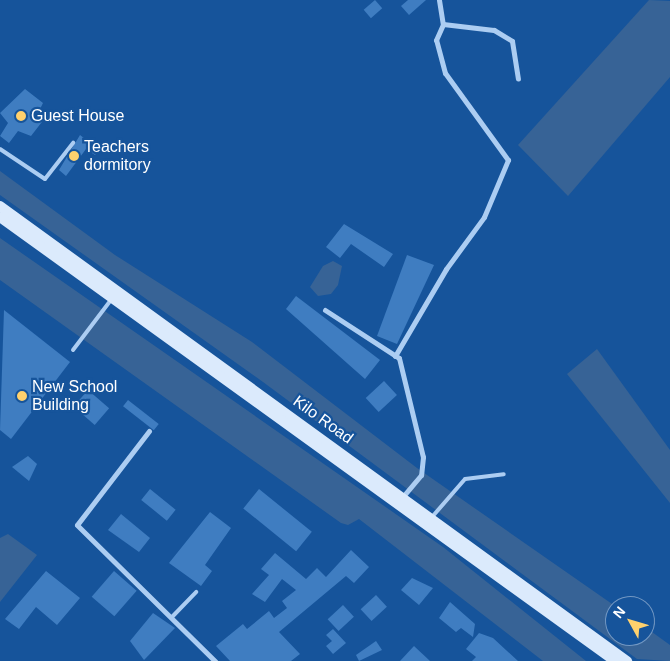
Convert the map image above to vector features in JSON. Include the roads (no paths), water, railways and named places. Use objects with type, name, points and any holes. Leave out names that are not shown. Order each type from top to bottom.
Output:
[{"type":"street","points":[[396,356],[446,269],[484,217],[508,160],[445,73],[436,40],[443,24],[439,0]]},
{"type":"street","points":[[443,24],[494,30],[512,42],[518,79]]},
{"type":"street","name":"Kilo Road","points":[[0,206],[401,500],[615,661]]},
{"type":"street","name":"Kilo Road","points":[[0,216],[113,298],[401,500],[432,517],[627,661]]},
{"type":"street","points":[[325,310],[396,356],[423,452],[421,475],[401,500]]},
{"type":"street","points":[[149,431],[77,525],[215,661]]},
{"type":"lane","points":[[0,149],[45,178],[74,143]]},
{"type":"lane","points":[[73,350],[113,298]]},
{"type":"lane","points":[[432,517],[451,492],[465,479],[504,474]]},
{"type":"lane","points":[[172,617],[196,592]]},
{"type":"water","points":[[649,0],[670,1],[670,77],[568,196],[518,145]]},
{"type":"water","points":[[0,171],[115,255],[252,342],[417,468],[605,599],[605,635],[263,382],[0,195]]},
{"type":"water","points":[[0,238],[443,547],[586,661],[543,661],[359,519],[348,525],[341,523],[0,280]]},
{"type":"water","points":[[333,261],[342,266],[338,285],[331,294],[318,296],[310,287],[323,266]]},
{"type":"water","points":[[597,349],[670,450],[670,503],[567,374]]},
{"type":"water","points":[[8,534],[37,555],[0,602],[0,538]]},
{"type":"water","points":[[655,634],[670,645],[670,661],[637,659],[619,646],[655,646]]},
{"type":"place","name":"Guest House","points":[[21,116]]},
{"type":"place","name":"Teachers dormitory","points":[[74,156]]},
{"type":"place","name":"New School Building","points":[[22,396]]}]
